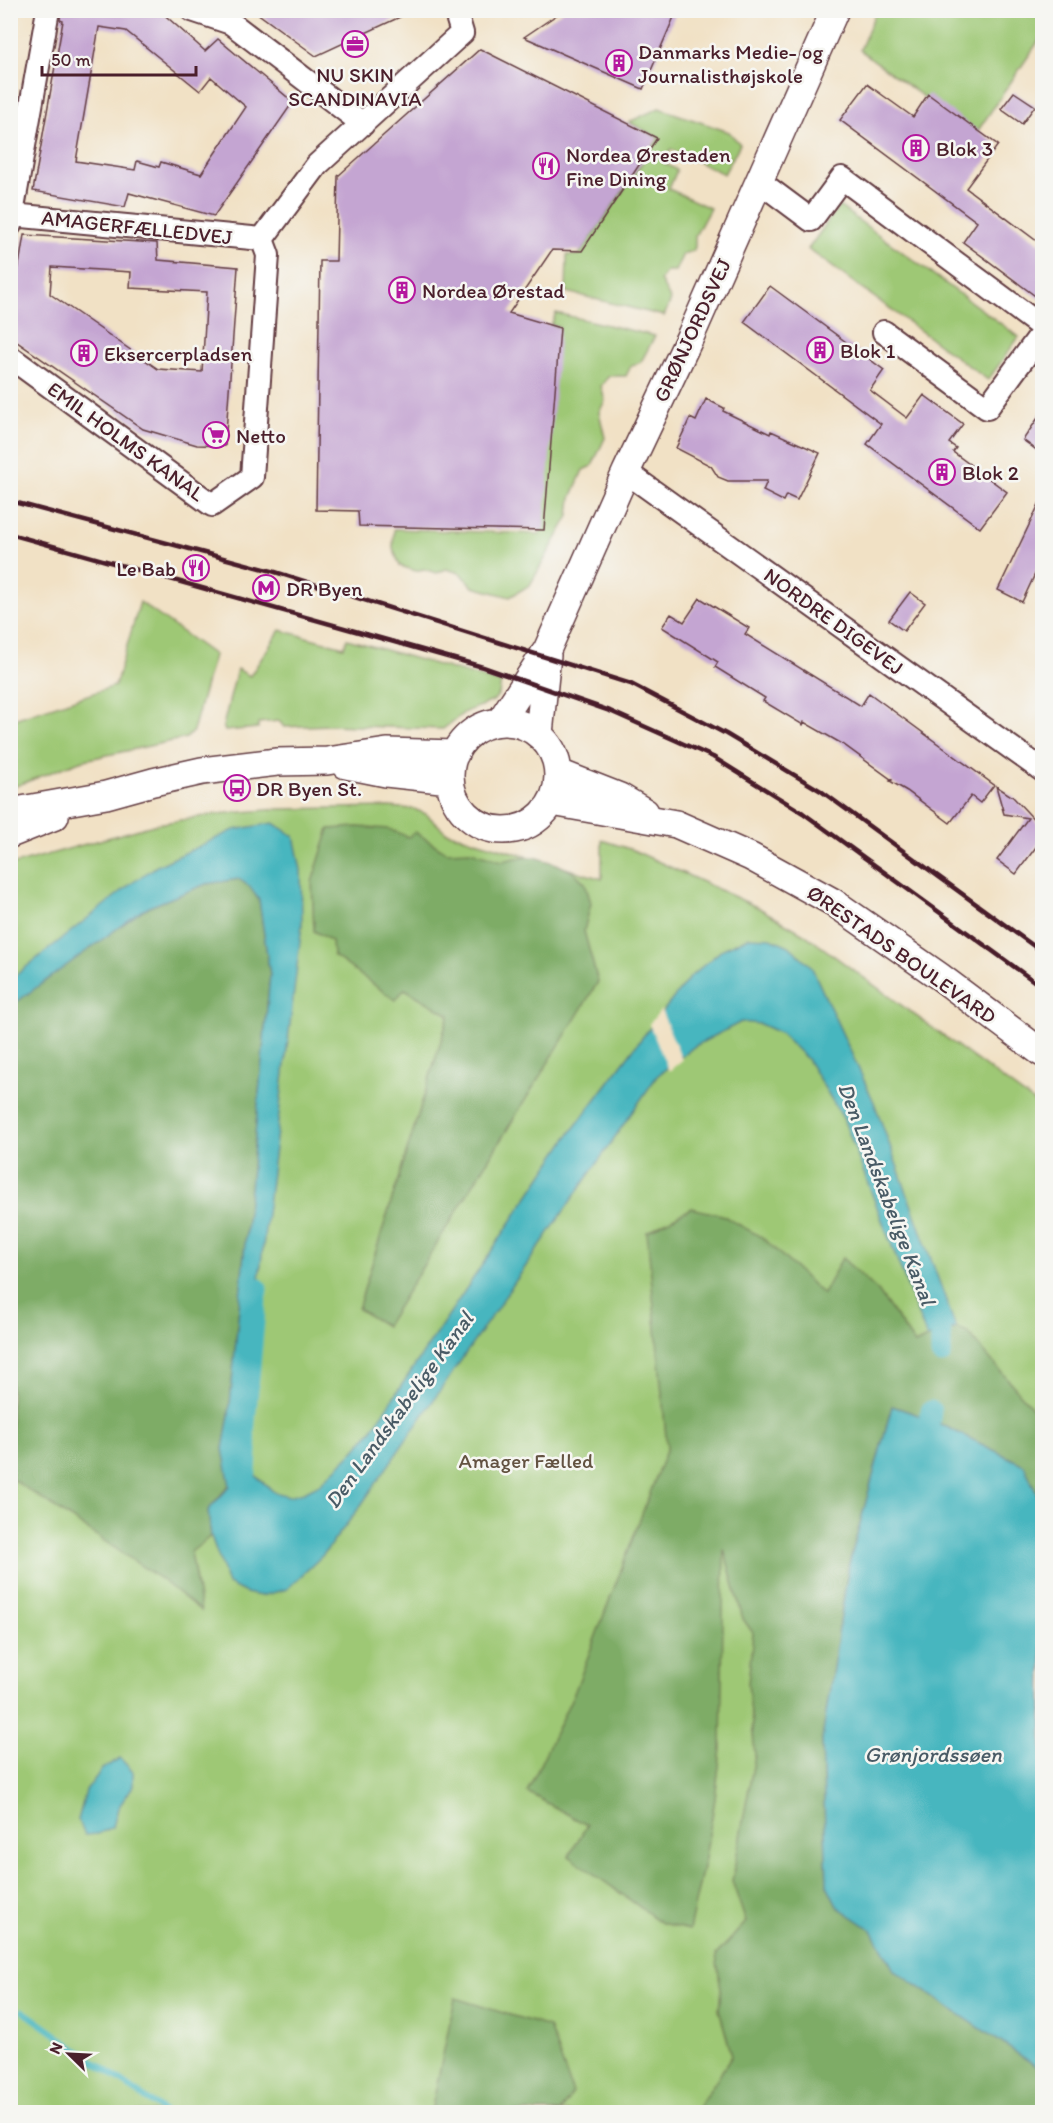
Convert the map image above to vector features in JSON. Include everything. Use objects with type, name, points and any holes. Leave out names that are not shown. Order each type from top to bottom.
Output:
[{"type":"street","name":"AMAGERFÆLLEDVEJ","points":[[48,10],[11,220],[168,230],[262,239]]},
{"type":"street","points":[[192,10],[231,22],[363,124]]},
{"type":"street","name":"AMAGERFÆLLEDVEJ","points":[[262,239],[317,165],[462,33],[455,10]]},
{"type":"street","name":"GRØNJORDSVEJ","points":[[500,722],[548,650],[626,472],[760,182],[835,10]]},
{"type":"street","points":[[760,182],[811,220],[842,178],[1042,327]]},
{"type":"street","name":"AMAGERFÆLLEDVEJ","points":[[212,505],[252,477],[268,255],[262,239]]},
{"type":"street","points":[[884,332],[987,408],[1042,333]]},
{"type":"street","name":"EMIL HOLMS KANAL","points":[[10,357],[212,505]]},
{"type":"street","name":"NORDRE DIGEVEJ","points":[[626,472],[1042,770]]},
{"type":"street","name":"GRØNJORDSVEJ","points":[[539,734],[548,650]]},
{"type":"street","points":[[500,722],[528,727],[539,734],[553,752],[559,773],[558,788],[544,813],[527,825],[507,831],[480,825],[468,817],[453,794],[453,767],[463,741],[486,725],[500,722]]},
{"type":"street","points":[[10,812],[106,795],[202,771],[277,762],[327,760],[387,752],[453,767]]},
{"type":"street","name":"ØRESTADS BOULEVARD","points":[[559,773],[620,797],[658,820]]},
{"type":"street","points":[[10,834],[106,795]]},
{"type":"street","name":"ØRESTADS BOULEVARD","points":[[552,802],[676,824],[751,857],[833,902],[939,976],[1042,1053]]},
{"type":"green space","points":[[876,11],[1042,11],[1042,36],[975,135],[860,50]]},
{"type":"green space","points":[[659,108],[729,132],[740,144],[724,174],[671,149],[664,163],[677,170],[669,189],[710,208],[695,236],[693,251],[683,254],[675,271],[667,271],[660,280],[671,300],[664,316],[566,292],[567,255],[579,255],[659,138],[629,122]]},
{"type":"green space","points":[[839,206],[1019,337],[988,380],[808,249]]},
{"type":"green space","points":[[556,313],[655,336],[641,362],[631,366],[626,376],[609,376],[601,386],[605,401],[599,412],[605,438],[592,466],[583,470],[571,498],[569,516],[530,585],[510,597],[473,587],[460,573],[446,569],[437,573],[423,569],[416,571],[400,566],[393,548],[394,529],[540,534],[559,327],[551,325]]},
{"type":"green space","points":[[140,602],[214,655],[193,731],[186,738],[80,761],[11,788],[11,720],[115,686]]},
{"type":"green space","points":[[280,630],[344,647],[347,639],[501,683],[499,694],[493,701],[465,712],[443,729],[330,725],[284,727],[279,721],[258,723],[258,728],[225,731],[223,726],[237,669],[250,676]]},
{"type":"green space","name":"Amager Fælled","points":[[389,807],[414,809],[426,814],[446,832],[602,879],[602,840],[633,850],[759,908],[804,934],[1042,1108],[1042,2112],[11,2112],[11,865],[157,824],[217,814],[279,809]]},
{"type":"green space","points":[[357,827],[389,829],[408,837],[415,832],[446,852],[471,851],[502,861],[535,857],[575,873],[585,883],[591,903],[584,931],[598,982],[386,1326],[358,1309],[449,1015],[405,989],[395,1000],[333,955],[332,941],[314,931],[312,882],[329,829]]},
{"type":"green space","points":[[239,879],[250,887],[259,900],[270,975],[229,1415],[223,1449],[230,1484],[208,1510],[211,1536],[191,1552],[201,1611],[162,1580],[11,1478],[10,1006],[144,909],[206,884]]},
{"type":"green space","points":[[691,1208],[722,1215],[763,1238],[823,1294],[842,1258],[878,1291],[915,1344],[956,1328],[968,1333],[1042,1419],[1042,1501],[1024,1465],[930,1419],[892,1406],[849,1564],[822,1740],[827,1885],[838,1907],[872,1930],[894,1970],[1042,2070],[1042,2112],[695,2112],[732,2056],[719,2010],[721,1989],[716,1955],[746,1922],[732,1881],[755,1755],[748,1684],[753,1633],[743,1619],[724,1549],[721,1749],[705,1858],[689,1930],[662,1923],[569,1856],[587,1825],[527,1792],[575,1691],[667,1448],[647,1232]]},
{"type":"green space","points":[[455,1998],[549,2027],[573,2093],[560,2112],[431,2112]]},
{"type":"water","points":[[273,823],[294,836],[301,870],[302,925],[250,1354],[244,1433],[256,1476],[274,1492],[289,1496],[320,1484],[369,1434],[571,1132],[638,1043],[690,977],[723,949],[749,937],[771,938],[789,946],[811,966],[874,1102],[956,1328],[927,1338],[843,1118],[807,1059],[780,1033],[760,1024],[741,1022],[695,1046],[657,1076],[359,1508],[323,1555],[287,1589],[261,1596],[246,1593],[228,1584],[211,1536],[208,1510],[230,1486],[223,1449],[229,1415],[270,975],[259,900],[250,887],[239,879],[206,884],[144,909],[11,1006],[11,979],[132,883],[157,866],[234,830]]},
{"type":"water","name":"Grønjordssøen","points":[[892,1406],[930,1419],[1024,1465],[1042,1501],[1042,2070],[894,1970],[872,1930],[838,1907],[827,1885],[822,1740],[849,1564]]},
{"type":"water","points":[[120,1758],[133,1772],[133,1786],[118,1808],[113,1827],[98,1834],[85,1835],[78,1820],[86,1791],[102,1769]]},
{"type":"pier","points":[[661,1010],[682,1060],[669,1071],[649,1024]]},
{"type":"building","points":[[61,10],[159,10],[205,51],[218,39],[293,102],[214,216],[129,193],[125,207],[33,191],[63,21],[60,20]],"holes":[[[99,27],[126,31],[200,91],[211,77],[246,107],[201,174],[161,162],[159,167],[137,161],[135,170],[76,161]]]},
{"type":"building","points":[[253,10],[415,10],[316,56]]},
{"type":"building","name":"Danmarks Medie- og Journalisthøjskole","points":[[564,10],[677,10],[643,89],[524,37]]},
{"type":"building","name":"Nordea Ørestad","points":[[480,49],[657,138],[582,251],[552,250],[509,313],[560,328],[544,530],[359,526],[358,511],[316,510],[320,261],[336,261],[338,176]]},
{"type":"building","points":[[867,84],[913,117],[928,94],[998,145],[966,188],[1042,245],[1042,301],[963,242],[977,222],[840,120]]},
{"type":"building","points":[[1014,92],[1035,106],[1022,124],[1001,109]]},
{"type":"building","name":"Eksercerpladsen","points":[[24,235],[157,243],[158,260],[238,267],[225,446],[197,445],[143,429],[10,337],[10,320]],"holes":[[[52,267],[131,272],[130,288],[207,292],[202,372],[158,369],[50,294]]]},
{"type":"building","points":[[770,286],[884,370],[870,390],[907,418],[924,395],[963,424],[949,443],[956,448],[953,452],[1007,492],[980,528],[867,444],[881,424],[744,322]]},
{"type":"building","points":[[706,399],[724,408],[723,411],[770,434],[771,431],[820,453],[797,500],[786,495],[783,501],[763,491],[767,481],[728,481],[718,477],[711,466],[676,448],[690,418],[696,421]]},
{"type":"building","points":[[1042,412],[1042,454],[1023,440]]},
{"type":"building","points":[[1042,498],[1042,559],[1022,602],[998,590]]},
{"type":"building","points":[[910,592],[925,603],[904,631],[889,620]]},
{"type":"building","points":[[700,598],[749,628],[745,634],[861,706],[869,693],[994,785],[980,803],[971,796],[950,823],[844,745],[804,722],[803,725],[763,701],[765,698],[715,667],[718,662],[662,627],[671,614],[684,622]]},
{"type":"building","points":[[996,786],[1013,797],[1042,828],[1042,839],[1016,874],[997,860],[1028,818],[1004,814]]},
{"type":"waterway","name":"Den Landskabelige Kanal","points":[[246,1472],[247,1450],[244,1433],[257,1288]]},
{"type":"waterway","name":"Den Landskabelige Kanal","points":[[931,1307],[941,1333],[941,1354]]},
{"type":"waterway","name":"Den Landskabelige Kanal","points":[[930,1419],[931,1411]]},
{"type":"waterway","points":[[23,2011],[165,2112]]},
{"type":"railway","points":[[10,501],[272,571],[631,684],[726,734],[821,791],[1042,952]]},
{"type":"railway","points":[[10,534],[483,667],[610,711],[713,757],[803,813],[1042,987]]},
{"type":"place","name":"NU SKIN SCANDINAVIA","points":[[355,44]]},
{"type":"place","name":"Danmarks Medie- og Journalisthøjskole","points":[[619,63]]},
{"type":"place","name":"Blok 3","points":[[916,148]]},
{"type":"place","name":"Nordea Ørestaden Fine Dining","points":[[546,166]]},
{"type":"place","name":"Nordea Ørestad","points":[[402,290]]},
{"type":"place","name":"Blok 1","points":[[820,350]]},
{"type":"place","name":"Eksercerpladsen","points":[[84,353]]},
{"type":"place","name":"Netto","points":[[216,435]]},
{"type":"place","name":"Blok 2","points":[[942,472]]},
{"type":"place","name":"Le Bab","points":[[196,568]]},
{"type":"place","name":"DR Byen","points":[[266,588]]},
{"type":"place","name":"DR Byen St.","points":[[237,788]]}]
